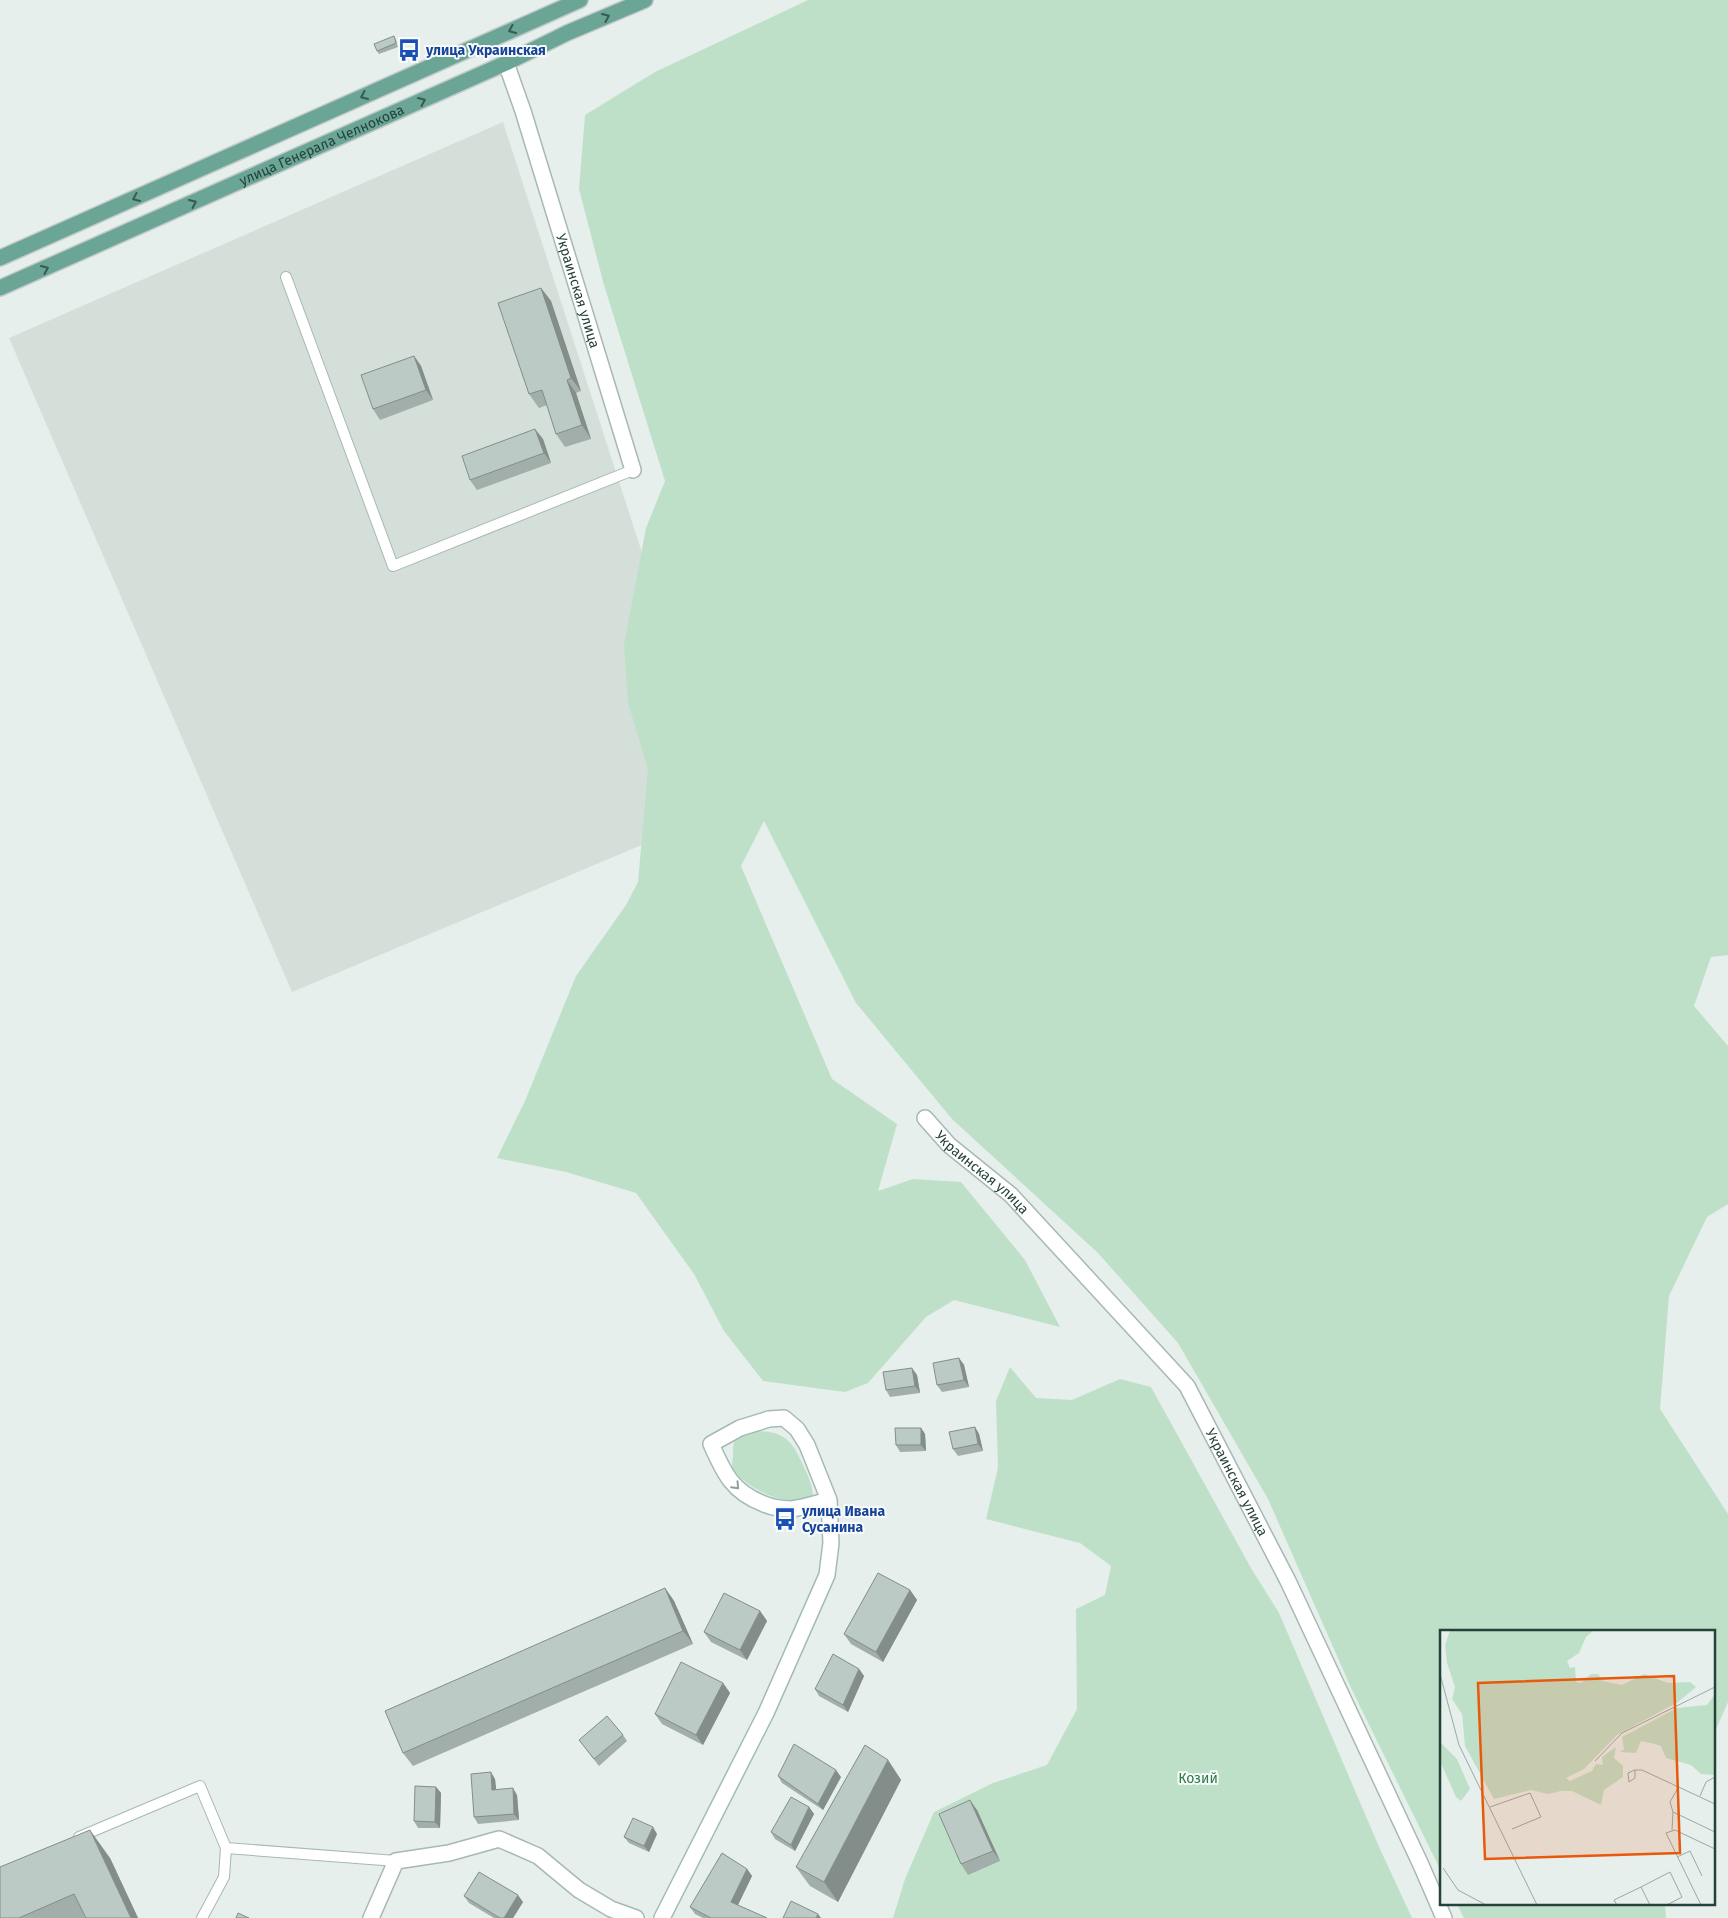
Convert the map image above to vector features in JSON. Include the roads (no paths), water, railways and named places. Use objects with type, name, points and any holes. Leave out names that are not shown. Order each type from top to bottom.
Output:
[{"type":"main road","name":"улица Генерала Челнокова","points":[[0,258],[580,0]]},
{"type":"main road","name":"улица Генерала Челнокова","points":[[0,288],[506,63],[567,33],[645,0]]},
{"type":"street","name":"Украинская улица","points":[[506,63],[523,111],[633,470]]},
{"type":"street","name":"Украинская улица","points":[[925,1118],[949,1145],[1011,1195],[1187,1386],[1288,1581],[1444,1918]]},
{"type":"street","points":[[662,1918],[766,1713],[827,1575],[831,1543],[829,1500],[807,1445],[797,1429],[784,1418],[769,1418],[740,1428],[711,1444],[725,1473],[737,1489],[750,1499],[770,1506],[790,1509],[829,1500]]},
{"type":"street","points":[[371,1918],[396,1862],[449,1853],[499,1839],[538,1856],[579,1890],[611,1909],[636,1918]]},
{"type":"lane","points":[[286,277],[393,566],[633,470]]},
{"type":"lane","points":[[73,1840],[200,1786],[226,1848],[224,1877],[202,1918]]},
{"type":"lane","points":[[226,1848],[396,1862]]},
{"type":"place","name":"улица Украинская","points":[[409,50]]},
{"type":"place","name":"улица Ивана Сусанина","points":[[785,1519]]},
{"type":"park label","name":"Козий","points":[[1198,1778]]}]
